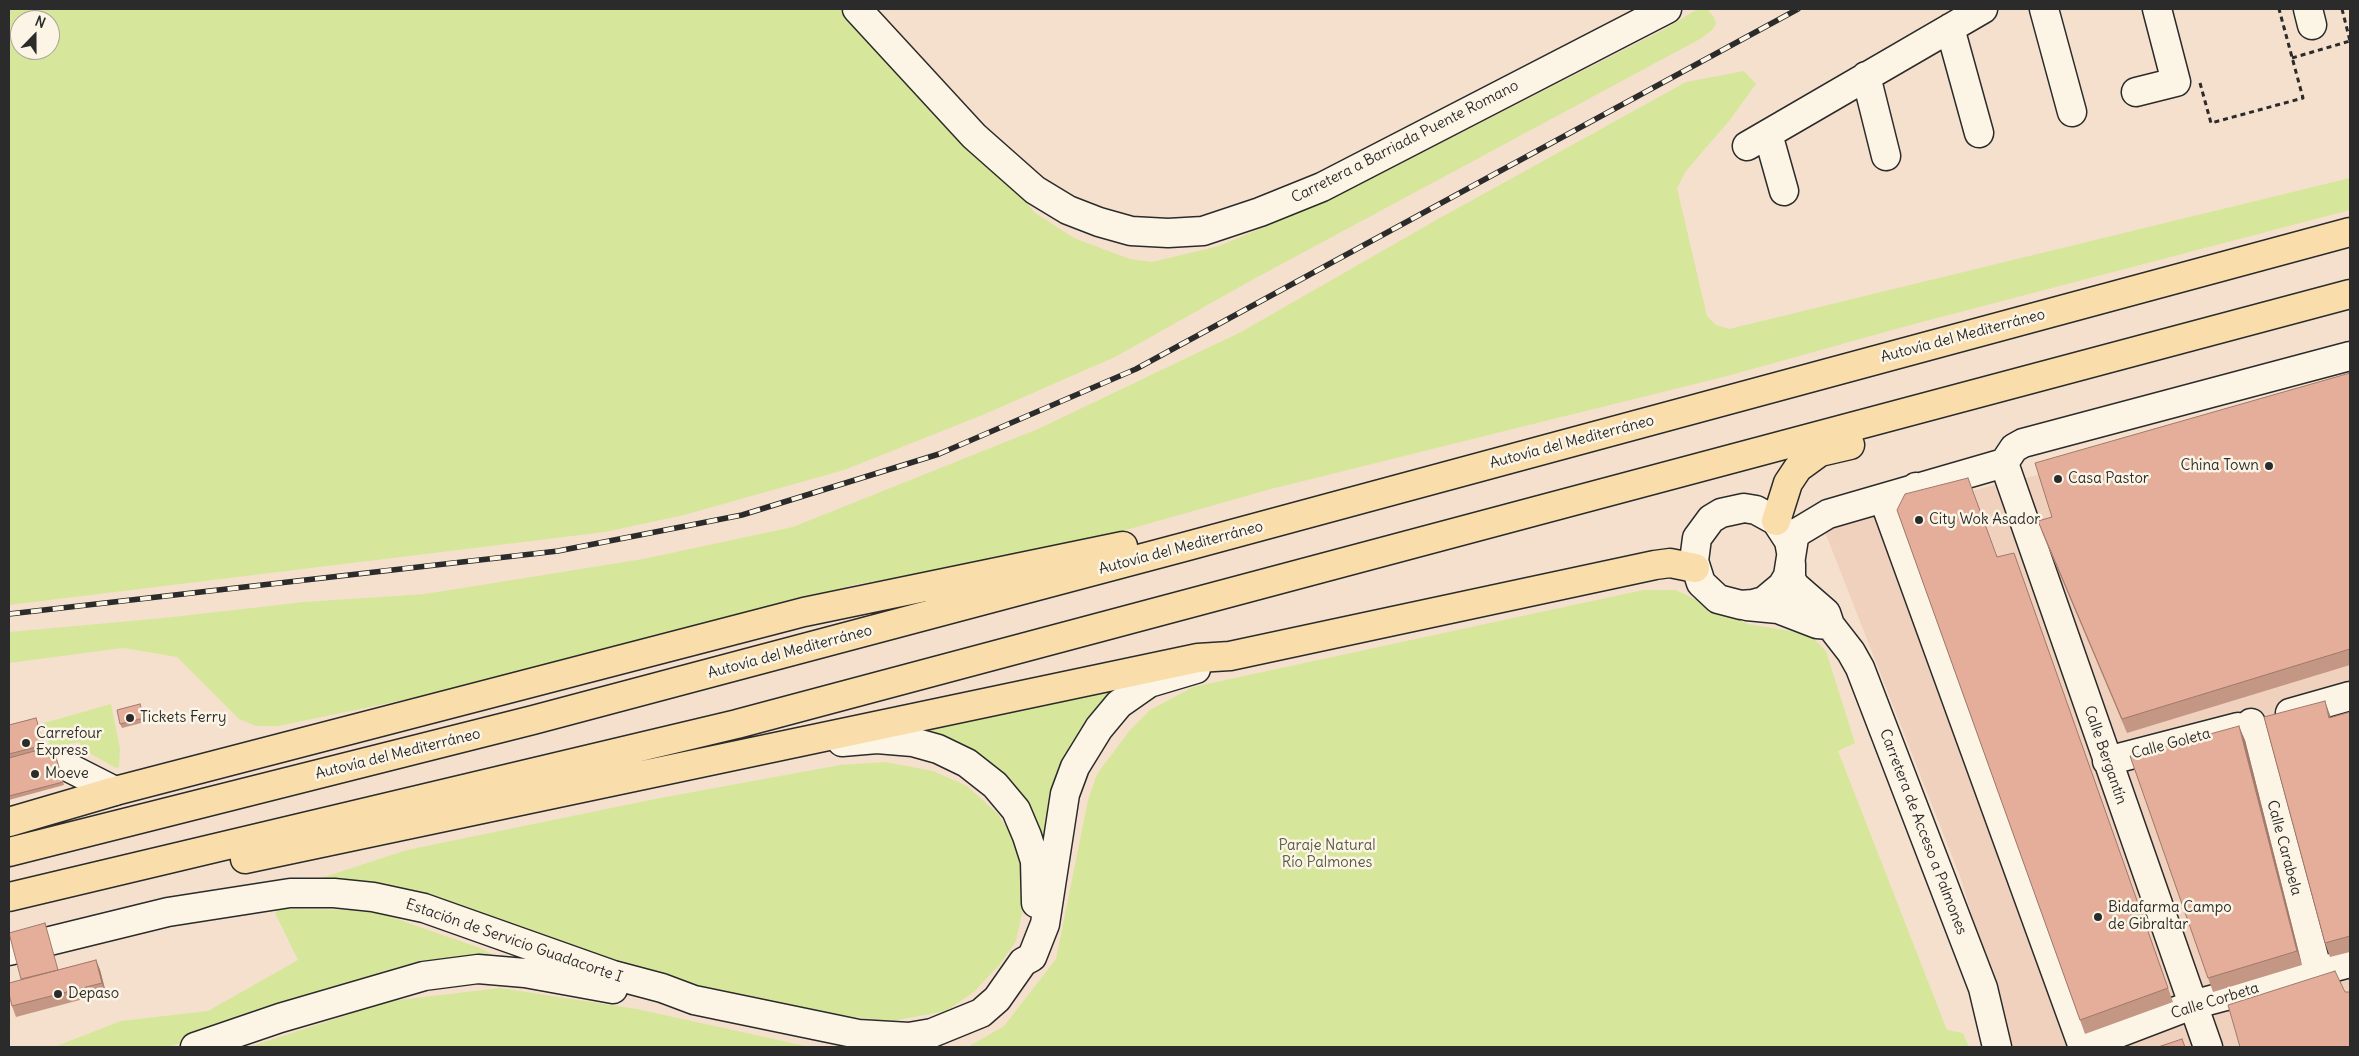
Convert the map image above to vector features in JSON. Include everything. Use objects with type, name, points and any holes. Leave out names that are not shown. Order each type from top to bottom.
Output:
[{"type":"highway","name":"Autovía del Mediterráneo","points":[[9,852],[533,720],[1184,547],[2350,232]]},
{"type":"highway","points":[[9,897],[737,724],[2350,294]]},
{"type":"highway","points":[[1776,521],[1788,483],[1798,468],[1820,452],[1954,418],[1971,394]]},
{"type":"highway","points":[[9,822],[114,791],[804,612],[1134,543],[1184,547]]},
{"type":"highway","points":[[55,885],[97,891],[1198,658],[1230,656],[1655,565],[1670,563],[1695,568]]},
{"type":"street","name":"Carretera a Barriada Puente Romano","points":[[857,9],[974,136],[1035,190],[1068,210],[1099,222],[1131,231],[1168,233],[1203,231],[1260,212],[1322,187],[1667,9]]},
{"type":"street","points":[[1785,191],[1758,140],[1983,9]]},
{"type":"street","points":[[2044,9],[2073,112]]},
{"type":"street","points":[[2136,92],[2176,82],[2156,9]]},
{"type":"street","points":[[1950,28],[1980,133]]},
{"type":"street","points":[[1866,76],[1887,156]]},
{"type":"street","points":[[1741,606],[1764,601],[1782,586],[1791,558],[1794,538],[1798,532],[1828,514],[2004,463],[2014,448],[2024,443],[2350,356]]},
{"type":"street","name":"Calle Bergantín","points":[[2004,463],[2208,1047]]},
{"type":"street","points":[[1916,487],[1888,511],[2083,1047]]},
{"type":"street","points":[[1791,558],[1789,541],[1776,521],[1761,512],[1744,508],[1721,513],[1711,519],[1697,538],[1694,549],[1695,568],[1701,583],[1718,599],[1741,606],[1778,609],[1817,624],[1830,625]]},
{"type":"street","name":"Carretera de Acceso a Palmones","points":[[1791,558],[1791,579],[1795,586],[1826,612],[1830,625],[1851,652],[1860,668],[1983,988],[1997,1047]]},
{"type":"street","name":"Estación de Servicio Guadacorte I","points":[[9,951],[168,912],[290,893],[334,893],[373,897],[424,908],[613,975],[662,988],[694,1000],[858,1034],[909,1037],[932,1033],[981,1013],[997,999],[1023,962],[1032,958],[1045,924],[1065,794],[1087,745],[1119,704],[1149,683],[1230,656]]},
{"type":"street","name":"Calle Goleta","points":[[2107,761],[2350,696]]},
{"type":"street","name":"Calle Carabela","points":[[2251,724],[2318,972]]},
{"type":"street","points":[[736,755],[835,742],[877,739],[913,742],[938,749],[967,763],[995,785],[1016,810],[1035,861],[1037,900],[1024,948],[1023,962]]},
{"type":"street","points":[[58,762],[114,791]]},
{"type":"street","name":"Calle Corbeta","points":[[2083,1047],[2192,1005],[2350,963]]},
{"type":"street","name":"Estación de Servicio Guadacorte I","points":[[195,1047],[280,1018],[424,976],[478,969],[525,973],[661,1000],[694,1000]]},
{"type":"path","points":[[2198,75],[2211,123],[2303,98],[2279,9]]},
{"type":"path","points":[[2292,58],[2350,41],[2342,9]]},
{"type":"shaded area","points":[[2350,399],[2350,1047],[2011,1047],[1961,879],[1823,527]]},
{"type":"green space","points":[[9,9],[842,9],[925,101],[1014,186],[1034,212],[1074,238],[1130,259],[1152,262],[1219,246],[1333,198],[1663,30],[1696,10],[1707,9],[1714,17],[1716,24],[1712,30],[1700,39],[1252,280],[1115,357],[985,414],[844,470],[684,515],[605,532],[9,605]]},
{"type":"green space","points":[[1744,71],[1756,84],[1729,121],[1686,171],[1677,188],[1707,316],[1716,325],[1729,329],[2350,178],[2350,210],[1903,327],[1731,375],[1271,489],[1027,558],[857,584],[462,688],[278,726],[256,726],[239,719],[177,657],[123,648],[9,663],[9,632],[164,618],[304,602],[425,594],[643,559],[793,527],[1038,429],[1241,332],[1438,219],[1686,82]]},
{"type":"green space","name":"Paraje Natural Río Palmones","points":[[1643,590],[1676,590],[1748,624],[1809,634],[1826,651],[1855,743],[1838,751],[1947,1030],[1963,1033],[1969,1047],[968,1047],[1004,1026],[1056,959],[1088,800],[1097,774],[1130,730],[1150,710],[1193,687]]},
{"type":"green space","points":[[1126,686],[1046,854],[1033,823],[906,731]]},
{"type":"green space","points":[[111,704],[120,749],[119,767],[116,768],[82,749],[80,742],[50,747],[44,723]]},
{"type":"green space","points":[[885,762],[933,771],[967,786],[998,814],[1016,843],[1027,891],[1016,941],[1001,963],[974,992],[946,1011],[892,1021],[827,1014],[660,977],[441,903],[371,883],[321,878],[407,850],[655,799],[840,765]]},
{"type":"green space","points":[[279,909],[371,910],[480,948],[490,953],[494,959],[316,999],[168,1047],[54,1047],[121,1021],[208,1011],[298,960],[275,913]]},
{"type":"green space","points":[[500,988],[637,1009],[810,1047],[249,1047],[390,1001]]},
{"type":"building","points":[[2350,373],[2350,649],[2122,719],[2038,521],[2052,517],[2035,463]]},
{"type":"building","points":[[1968,478],[1997,557],[2014,553],[2168,988],[2080,1020],[1897,510],[1905,494]]},
{"type":"building","points":[[2325,701],[2329,718],[2350,712],[2350,936],[2325,943],[2264,717]]},
{"type":"building","points":[[140,704],[144,718],[120,724],[117,710]]},
{"type":"building","name":"Carrefour Express","points":[[36,718],[44,745],[9,754],[9,725]]},
{"type":"building","points":[[2239,726],[2297,951],[2208,978],[2130,756]]},
{"type":"building","name":"Moeve","points":[[53,746],[63,782],[9,796],[9,758]]},
{"type":"building","points":[[45,923],[58,970],[21,979],[9,933]]},
{"type":"building","points":[[96,960],[102,983],[12,1006],[9,983]]},
{"type":"building","points":[[2335,971],[2345,992],[2350,992],[2350,1047],[2240,1047],[2228,1005]]},
{"type":"building","points":[[2182,1039],[2185,1047],[2158,1047]]},
{"type":"railway","points":[[9,614],[558,551],[742,515],[939,454],[1136,369],[1798,9]]},
{"type":"place","name":"China Town","points":[[2269,466]]},
{"type":"place","name":"Casa Pastor","points":[[2058,479]]},
{"type":"place","name":"City Wok Asador","points":[[1919,520]]},
{"type":"place","name":"Tickets Ferry","points":[[130,718]]},
{"type":"place","name":"Carrefour Express","points":[[26,743]]},
{"type":"place","name":"Moeve","points":[[35,774]]},
{"type":"place","name":"Bidafarma Campo de Gibraltar","points":[[2098,917]]},
{"type":"place","name":"Depaso","points":[[58,994]]}]
